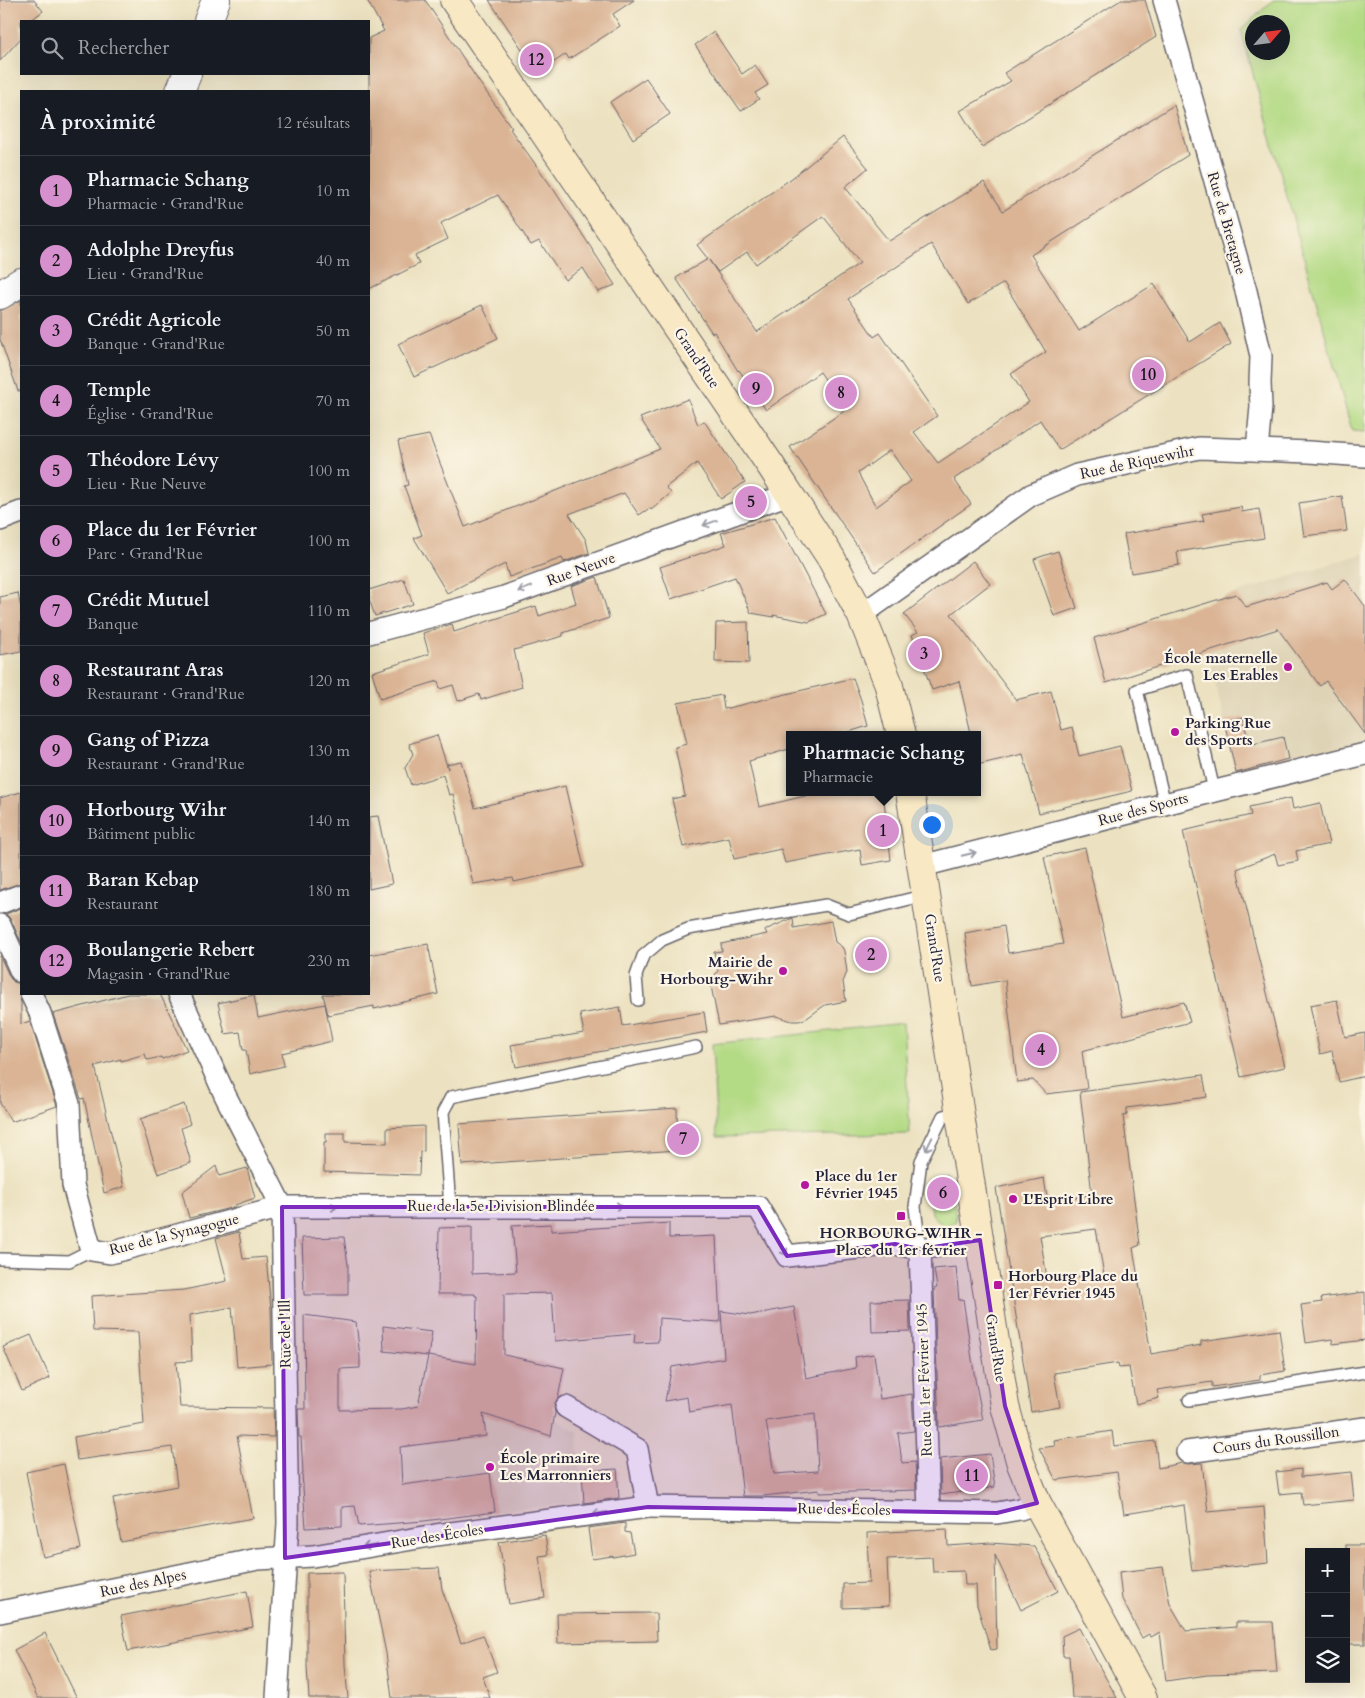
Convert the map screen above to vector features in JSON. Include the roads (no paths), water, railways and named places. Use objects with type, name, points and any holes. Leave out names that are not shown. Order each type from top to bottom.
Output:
[{"type":"main road","name":"Grand'Rue","points":[[454,0],[831,558],[861,615],[888,682],[900,731]]},
{"type":"main road","name":"Grand'Rue","points":[[911,796],[1005,1406],[1022,1464],[1037,1503],[1143,1698]]},
{"type":"street","points":[[208,20],[216,0]]},
{"type":"street","name":"Rue de Bretagne","points":[[1164,0],[1246,291],[1261,356],[1261,407],[1257,450]]},
{"type":"street","points":[[180,90],[187,75]]},
{"type":"street","points":[[0,295],[20,283]]},
{"type":"street","name":"Rue de Riquewihr","points":[[861,615],[1031,495],[1077,474],[1199,448],[1365,456]]},
{"type":"street","name":"Rue Neuve","points":[[370,633],[504,597],[789,494]]},
{"type":"street","points":[[0,520],[20,512]]},
{"type":"street","name":"Rue des Sports","points":[[922,866],[1214,790],[1365,754]]},
{"type":"street","points":[[0,903],[20,895]]},
{"type":"street","points":[[0,925],[20,970]]},
{"type":"street","name":"Rue de la Synagogue","points":[[31,995],[40,1014],[69,1104],[73,1185],[91,1250],[110,1253],[282,1207]]},
{"type":"street","name":"Rue de l'Ill","points":[[179,995],[225,1095],[282,1207],[288,1523],[277,1698]]},
{"type":"street","name":"Rue de la 5e Division Blindée","points":[[282,1207],[758,1207],[787,1256],[895,1244],[920,1249]]},
{"type":"street","points":[[920,1249],[980,1240]]},
{"type":"street","name":"Rue du 1er Février 1945","points":[[920,1249],[929,1511]]},
{"type":"street","points":[[566,1407],[637,1449],[648,1507]]},
{"type":"street","name":"Cours du Roussillon","points":[[1187,1452],[1365,1428]]},
{"type":"street","name":"Rue des Écoles","points":[[286,1558],[312,1556],[436,1535],[648,1507],[996,1513],[1020,1509],[1037,1503]]},
{"type":"street","name":"Rue des Alpes","points":[[0,1612],[258,1559],[286,1558]]},
{"type":"lane","points":[[1165,804],[1137,690],[1187,675],[1214,790]]},
{"type":"lane","points":[[638,1000],[636,976],[643,956],[662,940],[688,929],[826,905],[849,914],[926,895]]},
{"type":"lane","points":[[450,1206],[443,1112],[451,1097],[696,1047]]},
{"type":"lane","points":[[920,1249],[915,1207],[920,1161],[943,1116],[960,1112]]},
{"type":"lane","points":[[0,1259],[69,1261],[91,1250]]},
{"type":"lane","points":[[1189,1400],[1365,1372]]},
{"type":"place","name":"Boulangerie Rebert","points":[[536,60]]},
{"type":"place","name":"Horbourg Wihr","points":[[1148,375]]},
{"type":"place","name":"Gang of Pizza","points":[[756,389]]},
{"type":"place","name":"Restaurant Aras","points":[[841,393]]},
{"type":"place","name":"Théodore Lévy","points":[[751,502]]},
{"type":"place","name":"Crédit Agricole","points":[[924,654]]},
{"type":"place","name":"École maternelle Les Erables","points":[[1288,667]]},
{"type":"place","name":"Parking Rue des Sports","points":[[1175,732]]},
{"type":"place","name":"Pharmacie Schang","points":[[883,831]]},
{"type":"place","name":"Adolphe Dreyfus","points":[[871,955]]},
{"type":"place","name":"Mairie de Horbourg-Wihr","points":[[783,971]]},
{"type":"place","name":"Temple","points":[[1041,1050]]},
{"type":"place","name":"Crédit Mutuel","points":[[683,1139]]},
{"type":"place","name":"Place du 1er Février 1945","points":[[805,1185]]},
{"type":"place","name":"Place du 1er Février","points":[[943,1193]]},
{"type":"place","name":"L'Esprit Libre","points":[[1013,1199]]},
{"type":"place","name":"HORBOURG-WIHR - Place du 1er février","points":[[901,1216]]},
{"type":"place","name":"Horbourg Place du 1er Février 1945","points":[[998,1285]]},
{"type":"place","name":"École primaire Les Marronniers","points":[[490,1467]]},
{"type":"place","name":"Baran Kebap","points":[[972,1476]]}]
